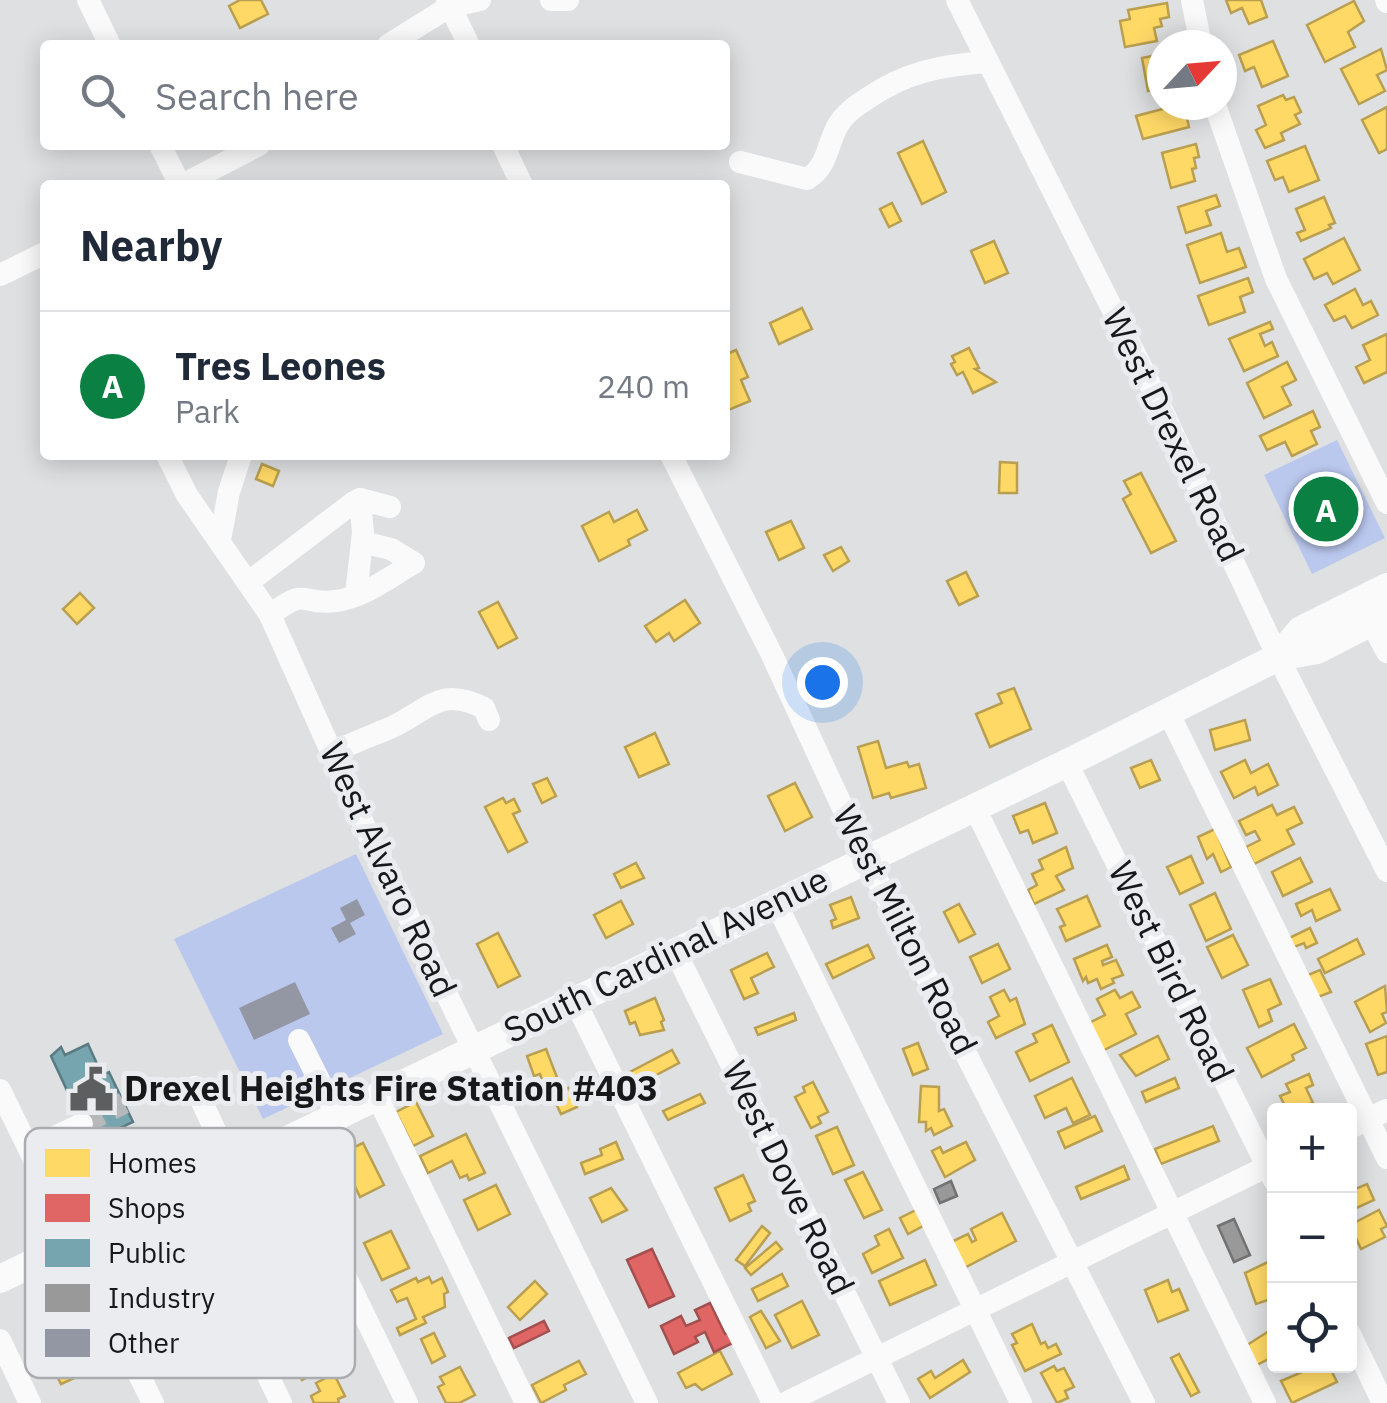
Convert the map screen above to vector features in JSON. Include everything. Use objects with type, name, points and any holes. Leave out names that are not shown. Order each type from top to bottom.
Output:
[{"type":"main road","name":"South Cardinal Avenue","points":[[1278,656],[1301,630],[1387,586]]},
{"type":"main road","name":"South Cardinal Avenue","points":[[313,1128],[1067,763],[1278,656],[1317,650],[1379,618]]},
{"type":"main road","name":"South Cardinal Avenue","points":[[0,1279],[25,1267]]},
{"type":"street","points":[[88,0],[108,40]]},
{"type":"street","points":[[395,40],[448,4],[480,0]]},
{"type":"street","points":[[551,0],[568,0]]},
{"type":"street","name":"West Drexel Road","points":[[957,0],[1146,376],[1278,656],[1387,871]]},
{"type":"street","points":[[1192,0],[1198,30]]},
{"type":"street","points":[[448,4],[466,40]]},
{"type":"street","points":[[740,162],[808,178],[822,166],[844,115],[890,84],[913,73],[988,62]]},
{"type":"street","points":[[1220,120],[1276,279],[1387,503]]},
{"type":"street","points":[[163,150],[178,180]]},
{"type":"street","points":[[216,177],[252,150]]},
{"type":"street","points":[[505,150],[520,180]]},
{"type":"street","points":[[1,271],[40,255]]},
{"type":"street","name":"West Alvaro Road","points":[[170,460],[187,495],[270,615],[332,753],[647,1403]]},
{"type":"street","points":[[220,540],[239,460]]},
{"type":"street","name":"West Milton Road","points":[[674,460],[771,653],[866,858],[1144,1403]]},
{"type":"street","points":[[360,499],[390,507]]},
{"type":"street","points":[[356,594],[362,542],[360,499]]},
{"type":"street","points":[[250,581],[360,499]]},
{"type":"street","points":[[270,615],[298,597],[336,601],[356,594],[414,563],[391,549],[362,542]]},
{"type":"street","points":[[1379,618],[1387,652]]},
{"type":"street","points":[[332,753],[392,728],[438,700],[473,702],[484,708],[489,720]]},
{"type":"street","points":[[1168,712],[1387,1158]]},
{"type":"street","name":"West Bird Road","points":[[1067,763],[1267,1160]]},
{"type":"street","points":[[974,806],[1265,1403]]},
{"type":"street","points":[[776,903],[1020,1403]]},
{"type":"street","name":"West Dove Road","points":[[676,953],[899,1403]]},
{"type":"street","points":[[574,1001],[773,1403]]},
{"type":"street","points":[[299,1040],[337,1116]]},
{"type":"street","points":[[194,1087],[213,1128]]},
{"type":"street","points":[[0,1090],[25,1139]]},
{"type":"street","points":[[377,1096],[526,1403]]},
{"type":"street","points":[[74,1128],[82,1124]]},
{"type":"street","points":[[785,1403],[1171,1214],[1267,1172]]},
{"type":"street","points":[[355,1296],[407,1403]]},
{"type":"street","points":[[0,1340],[30,1403]]},
{"type":"street","points":[[1357,1349],[1383,1403]]},
{"type":"street","points":[[141,1378],[153,1403]]},
{"type":"street","points":[[269,1378],[281,1403]]},
{"type":"shaded area","points":[[1337,440],[1385,538],[1312,574],[1264,475]]},
{"type":"shaded area","points":[[356,854],[443,1034],[263,1119],[174,939]]},
{"type":"building: Homes","points":[[240,0],[261,0],[268,14],[240,28],[229,6]]},
{"type":"building: Homes","points":[[1226,0],[1261,0],[1267,17],[1249,24],[1242,8],[1231,13]]},
{"type":"building: Homes","points":[[1354,1],[1364,21],[1348,32],[1355,47],[1325,62],[1307,25]]},
{"type":"building: Homes","points":[[1167,3],[1169,17],[1160,19],[1162,26],[1147,30],[1147,43],[1125,47],[1120,21],[1130,19],[1128,10]]},
{"type":"building: Homes","points":[[1273,41],[1288,76],[1262,87],[1254,67],[1245,71],[1239,55]]},
{"type":"building: Homes","points":[[1381,49],[1387,70],[1377,75],[1385,91],[1359,104],[1341,69]]},
{"type":"building: Homes","points":[[1147,57],[1147,86],[1142,58]]},
{"type":"building: Homes","points":[[1283,95],[1286,100],[1294,97],[1301,112],[1295,115],[1300,124],[1281,133],[1284,140],[1265,148],[1256,130],[1266,125],[1258,106]]},
{"type":"building: Homes","points":[[1387,107],[1387,149],[1379,153],[1362,120]]},
{"type":"building: Homes","points":[[1147,113],[1147,120],[1187,120],[1189,127],[1143,139],[1136,116]]},
{"type":"building: Homes","points":[[923,141],[946,192],[922,204],[898,153]]},
{"type":"building: Homes","points":[[1196,144],[1199,157],[1194,158],[1196,168],[1192,169],[1195,181],[1171,188],[1162,153]]},
{"type":"building: Homes","points":[[1305,146],[1319,180],[1289,192],[1283,177],[1275,180],[1267,161]]},
{"type":"building: Homes","points":[[1216,195],[1220,206],[1206,211],[1211,225],[1186,233],[1178,207]]},
{"type":"building: Homes","points":[[1324,197],[1335,223],[1301,241],[1297,233],[1305,230],[1296,209]]},
{"type":"building: Homes","points":[[892,203],[901,221],[889,227],[880,209]]},
{"type":"building: Homes","points":[[1221,233],[1227,252],[1239,248],[1246,267],[1200,283],[1187,245]]},
{"type":"building: Homes","points":[[1344,238],[1360,270],[1333,284],[1327,273],[1314,279],[1304,259]]},
{"type":"building: Homes","points":[[994,241],[1008,273],[985,283],[971,251]]},
{"type":"building: Homes","points":[[1248,278],[1253,292],[1240,297],[1245,312],[1209,325],[1198,296]]},
{"type":"building: Homes","points":[[1355,289],[1363,305],[1371,301],[1378,315],[1352,328],[1345,316],[1334,321],[1325,305]]},
{"type":"building: Homes","points":[[802,308],[812,329],[779,344],[770,323]]},
{"type":"building: Homes","points":[[1270,322],[1273,329],[1260,334],[1265,346],[1272,342],[1278,356],[1244,371],[1229,339]]},
{"type":"building: Homes","points":[[1387,334],[1387,372],[1364,383],[1356,367],[1370,360],[1363,345]]},
{"type":"building: Homes","points":[[969,348],[979,368],[975,369],[996,382],[973,393],[963,372],[957,375],[951,364],[955,362],[952,356]]},
{"type":"building: Homes","points":[[736,350],[748,377],[741,380],[750,401],[730,409],[730,353]]},
{"type":"building: Homes","points":[[1287,362],[1296,380],[1282,387],[1291,405],[1264,418],[1247,383]]},
{"type":"building: Homes","points":[[1313,411],[1320,427],[1311,431],[1317,444],[1292,456],[1285,442],[1267,450],[1260,436]]},
{"type":"building: Homes","points":[[1000,462],[1017,463],[1017,493],[999,493]]},
{"type":"building: Homes","points":[[262,464],[279,471],[273,486],[256,479]]},
{"type":"building: Homes","points":[[1141,473],[1176,541],[1151,553],[1123,499],[1131,494],[1124,481]]},
{"type":"building: Homes","points":[[637,510],[647,530],[628,540],[630,545],[599,561],[582,526],[609,512],[614,522]]},
{"type":"building: Homes","points":[[791,521],[804,548],[779,560],[766,532]]},
{"type":"building: Homes","points":[[841,547],[849,561],[833,571],[824,555]]},
{"type":"building: Homes","points":[[966,572],[978,596],[959,605],[947,581]]},
{"type":"building: Homes","points":[[80,593],[94,608],[77,624],[63,609]]},
{"type":"building: Homes","points":[[685,600],[700,623],[674,641],[669,633],[656,642],[645,626]]},
{"type":"building: Homes","points":[[498,602],[517,638],[498,648],[479,612]]},
{"type":"building: Homes","points":[[1014,688],[1031,729],[990,747],[976,714],[1002,703],[998,694]]},
{"type":"building: Homes","points":[[1245,720],[1250,740],[1215,750],[1210,730]]},
{"type":"building: Homes","points":[[655,733],[669,764],[639,777],[625,747]]},
{"type":"building: Homes","points":[[878,741],[886,768],[907,762],[909,767],[919,764],[926,788],[891,798],[889,793],[873,798],[858,747]]},
{"type":"building: Homes","points":[[1151,760],[1160,780],[1140,788],[1131,768]]},
{"type":"building: Homes","points":[[1245,760],[1251,773],[1268,764],[1278,785],[1258,795],[1255,787],[1234,798],[1221,772]]},
{"type":"building: Homes","points":[[547,778],[556,796],[542,803],[533,784]]},
{"type":"building: Homes","points":[[795,783],[812,817],[785,831],[768,796]]},
{"type":"building: Homes","points":[[503,798],[506,803],[514,799],[520,811],[513,814],[527,842],[508,852],[485,807]]},
{"type":"building: Homes","points":[[1045,803],[1057,833],[1033,843],[1028,830],[1020,833],[1013,816]]},
{"type":"building: Homes","points":[[1272,805],[1277,815],[1294,807],[1302,823],[1287,830],[1294,844],[1254,864],[1246,847],[1260,840],[1255,831],[1246,835],[1239,821]]},
{"type":"building: Homes","points":[[1215,829],[1231,867],[1221,872],[1213,854],[1207,859],[1198,837]]},
{"type":"building: Homes","points":[[1066,847],[1073,868],[1056,876],[1064,890],[1034,904],[1028,890],[1037,885],[1032,874],[1043,869],[1039,860]]},
{"type":"building: Homes","points":[[1191,856],[1203,883],[1180,894],[1167,867]]},
{"type":"building: Homes","points":[[1300,858],[1312,882],[1283,896],[1272,872]]},
{"type":"building: Homes","points":[[636,863],[644,878],[621,888],[614,874]]},
{"type":"building: Homes","points":[[1330,889],[1340,910],[1316,921],[1312,910],[1301,916],[1296,904]]},
{"type":"building: Homes","points":[[1215,893],[1231,929],[1206,941],[1190,905]]},
{"type":"building: Homes","points":[[1087,896],[1100,926],[1066,941],[1060,927],[1065,925],[1057,909]]},
{"type":"building: Homes","points":[[851,897],[859,918],[833,928],[831,921],[836,919],[830,905]]},
{"type":"building: Homes","points":[[621,901],[633,924],[606,938],[594,915]]},
{"type":"building: Homes","points":[[959,904],[975,934],[959,942],[944,912]]},
{"type":"building: Homes","points":[[1310,928],[1317,943],[1306,948],[1304,943],[1294,947],[1289,938]]},
{"type":"building: Homes","points":[[498,933],[520,976],[498,987],[477,944]]},
{"type":"building: Homes","points":[[1233,935],[1248,965],[1222,978],[1207,947]]},
{"type":"building: Homes","points":[[1357,939],[1364,954],[1325,973],[1318,959]]},
{"type":"building: Homes","points":[[998,944],[1010,969],[982,983],[970,957]]},
{"type":"building: Homes","points":[[868,945],[874,958],[833,978],[826,964]]},
{"type":"building: Homes","points":[[1107,945],[1112,957],[1102,961],[1103,965],[1116,960],[1123,975],[1101,989],[1097,979],[1088,983],[1086,977],[1083,981],[1074,959]]},
{"type":"building: Homes","points":[[767,953],[774,967],[751,978],[758,993],[744,999],[731,970]]},
{"type":"building: Homes","points":[[1320,970],[1331,992],[1318,997],[1308,975]]},
{"type":"building: Homes","points":[[1270,979],[1281,1004],[1268,1010],[1272,1021],[1259,1027],[1243,990]]},
{"type":"building: Homes","points":[[1385,986],[1387,1012],[1382,1014],[1386,1023],[1370,1032],[1355,1002]]},
{"type":"building: Homes","points":[[1004,990],[1010,1001],[1016,998],[1025,1024],[996,1038],[988,1022],[999,1016],[990,997]]},
{"type":"building: Homes","points":[[1115,990],[1120,998],[1132,992],[1140,1007],[1126,1014],[1136,1034],[1098,1053],[1085,1025],[1105,1015],[1097,999]]},
{"type":"building: Homes","points":[[655,998],[664,1030],[640,1035],[625,1011]]},
{"type":"building: Homes","points":[[794,1013],[796,1020],[758,1035],[755,1028]]},
{"type":"building: Homes","points":[[1294,1024],[1306,1048],[1292,1055],[1294,1060],[1262,1077],[1247,1048]]},
{"type":"building: Homes","points":[[1052,1025],[1069,1062],[1030,1081],[1016,1052],[1037,1042],[1033,1034]]},
{"type":"building: Homes","points":[[1158,1036],[1169,1059],[1136,1076],[1120,1055]]},
{"type":"building: Homes","points":[[1387,1036],[1387,1072],[1378,1075],[1366,1044]]},
{"type":"building: Homes","points":[[918,1043],[928,1069],[913,1075],[903,1049]]},
{"type":"building: Homes","points":[[546,1049],[558,1080],[544,1085],[540,1074],[534,1076],[527,1056]]},
{"type":"building: Homes","points":[[672,1050],[679,1063],[637,1085],[630,1072]]},
{"type":"building: Homes","points":[[1309,1074],[1313,1085],[1306,1088],[1313,1103],[1284,1103],[1280,1096],[1290,1092],[1286,1084]]},
{"type":"building: Homes","points":[[1072,1078],[1090,1115],[1073,1123],[1066,1108],[1045,1118],[1035,1096]]},
{"type":"building: Homes","points":[[1175,1078],[1179,1088],[1146,1102],[1142,1092]]},
{"type":"building: Homes","points":[[813,1082],[828,1112],[818,1117],[821,1123],[811,1128],[795,1097]]},
{"type":"building: Homes","points":[[921,1086],[939,1087],[939,1111],[944,1109],[952,1126],[934,1135],[931,1128],[926,1131],[926,1122],[919,1122]]},
{"type":"building: Homes","points":[[568,1088],[577,1107],[561,1114],[552,1095]]},
{"type":"building: Homes","points":[[700,1094],[705,1103],[668,1120],[663,1111]]},
{"type":"building: Homes","points":[[416,1102],[433,1136],[413,1146],[396,1112]]},
{"type":"building: Homes","points":[[1095,1116],[1102,1131],[1065,1148],[1058,1132]]},
{"type":"building: Homes","points":[[1213,1126],[1219,1141],[1161,1164],[1155,1149]]},
{"type":"building: Homes","points":[[837,1127],[854,1165],[833,1174],[816,1136]]},
{"type":"building: Homes","points":[[466,1134],[485,1173],[469,1180],[467,1175],[460,1178],[452,1161],[428,1173],[420,1156]]},
{"type":"building: Homes","points":[[616,1142],[623,1159],[585,1174],[581,1163],[602,1155],[600,1149]]},
{"type":"building: Homes","points":[[966,1142],[975,1160],[945,1177],[932,1151],[940,1147],[943,1153]]},
{"type":"building: Homes","points":[[363,1143],[384,1185],[360,1197],[355,1186],[355,1147]]},
{"type":"building: Homes","points":[[1124,1166],[1129,1179],[1081,1199],[1076,1187]]},
{"type":"building: Homes","points":[[863,1172],[882,1210],[864,1218],[845,1180]]},
{"type":"building: Homes","points":[[743,1175],[755,1201],[748,1204],[751,1211],[730,1221],[715,1188]]},
{"type":"building: Homes","points":[[1367,1184],[1374,1200],[1357,1208],[1357,1188]]},
{"type":"building: Homes","points":[[496,1185],[510,1214],[478,1230],[464,1200]]},
{"type":"building: Homes","points":[[611,1188],[627,1210],[602,1222],[590,1198]]},
{"type":"building: Homes","points":[[916,1210],[923,1226],[908,1234],[900,1218]]},
{"type":"building: Homes","points":[[1379,1210],[1387,1226],[1381,1229],[1385,1237],[1361,1249],[1357,1221]]},
{"type":"building: Homes","points":[[1002,1213],[1016,1241],[964,1268],[951,1242],[968,1234],[972,1242],[976,1240],[971,1229]]},
{"type":"building: Homes","points":[[762,1226],[770,1233],[745,1266],[736,1260]]},
{"type":"building: Homes","points":[[889,1229],[903,1258],[872,1273],[863,1254],[879,1245],[875,1236]]},
{"type":"building: Homes","points":[[391,1231],[409,1268],[382,1280],[364,1243]]},
{"type":"building: Homes","points":[[776,1242],[782,1249],[751,1275],[745,1268]]},
{"type":"building: Homes","points":[[925,1260],[936,1285],[890,1305],[879,1281]]},
{"type":"building: Homes","points":[[1267,1262],[1267,1300],[1256,1304],[1245,1273]]},
{"type":"building: Homes","points":[[782,1274],[788,1286],[758,1301],[752,1289]]},
{"type":"building: Homes","points":[[429,1277],[432,1283],[442,1278],[448,1292],[444,1294],[445,1307],[423,1317],[426,1323],[400,1335],[397,1328],[416,1319],[407,1298],[397,1302],[391,1290],[416,1278],[418,1282]]},
{"type":"building: Homes","points":[[1168,1280],[1172,1292],[1179,1289],[1188,1310],[1158,1322],[1145,1290]]},
{"type":"building: Homes","points":[[535,1281],[547,1294],[520,1320],[508,1307]]},
{"type":"building: Homes","points":[[802,1301],[819,1335],[792,1348],[775,1315]]},
{"type":"building: Homes","points":[[761,1311],[780,1341],[766,1348],[750,1317]]},
{"type":"building: Homes","points":[[1032,1324],[1041,1344],[1045,1342],[1048,1348],[1056,1344],[1061,1354],[1025,1371],[1012,1345],[1017,1343],[1012,1334]]},
{"type":"building: Homes","points":[[1267,1332],[1267,1360],[1251,1368],[1241,1349]]},
{"type":"building: Homes","points":[[434,1333],[445,1356],[432,1363],[421,1339]]},
{"type":"building: Homes","points":[[720,1351],[732,1374],[702,1390],[695,1384],[686,1388],[678,1373]]},
{"type":"building: Homes","points":[[1179,1354],[1199,1392],[1191,1396],[1171,1358]]},
{"type":"building: Homes","points":[[963,1360],[970,1372],[930,1398],[918,1379],[931,1371],[935,1378]]},
{"type":"building: Homes","points":[[579,1361],[586,1374],[541,1403],[532,1385]]},
{"type":"building: Homes","points":[[1054,1366],[1057,1371],[1064,1368],[1074,1387],[1065,1391],[1068,1398],[1057,1403],[1041,1373]]},
{"type":"building: Homes","points":[[460,1367],[475,1395],[459,1403],[446,1403],[438,1387],[444,1384],[440,1377]]},
{"type":"building: Homes","points":[[1300,1373],[1332,1373],[1337,1382],[1292,1403],[1281,1381]]},
{"type":"building: Homes","points":[[336,1378],[345,1396],[338,1399],[339,1403],[314,1403],[311,1396],[320,1391],[316,1383]]},
{"type":"building: Shops","points":[[652,1249],[674,1296],[649,1307],[627,1260]]},
{"type":"building: Shops","points":[[710,1303],[725,1334],[730,1332],[735,1342],[714,1352],[705,1332],[695,1337],[698,1342],[674,1354],[661,1326],[681,1316],[686,1326],[700,1320],[695,1310]]},
{"type":"building: Shops","points":[[544,1321],[549,1331],[514,1348],[509,1338]]},
{"type":"building: Public","name":"Drexel Heights Fire Station #403","points":[[88,1044],[102,1075],[109,1072],[133,1122],[120,1128],[84,1128],[51,1056],[61,1047],[65,1055]]},
{"type":"building: Industry","points":[[951,1181],[957,1196],[940,1203],[934,1189]]},
{"type":"building: Industry","points":[[1234,1219],[1250,1255],[1234,1262],[1218,1226]]},
{"type":"building: Other","points":[[357,899],[365,915],[350,923],[356,934],[339,943],[331,928],[346,920],[340,908]]},
{"type":"building: Other","points":[[295,982],[310,1014],[254,1040],[239,1008]]},
{"type":"tunnel","points":[[82,1124],[124,1103]]},
{"type":"place","name":"Tres Leones","points":[[1326,509]]},
{"type":"place","name":"Drexel Heights Fire Station #403","points":[[91,1089]]}]
